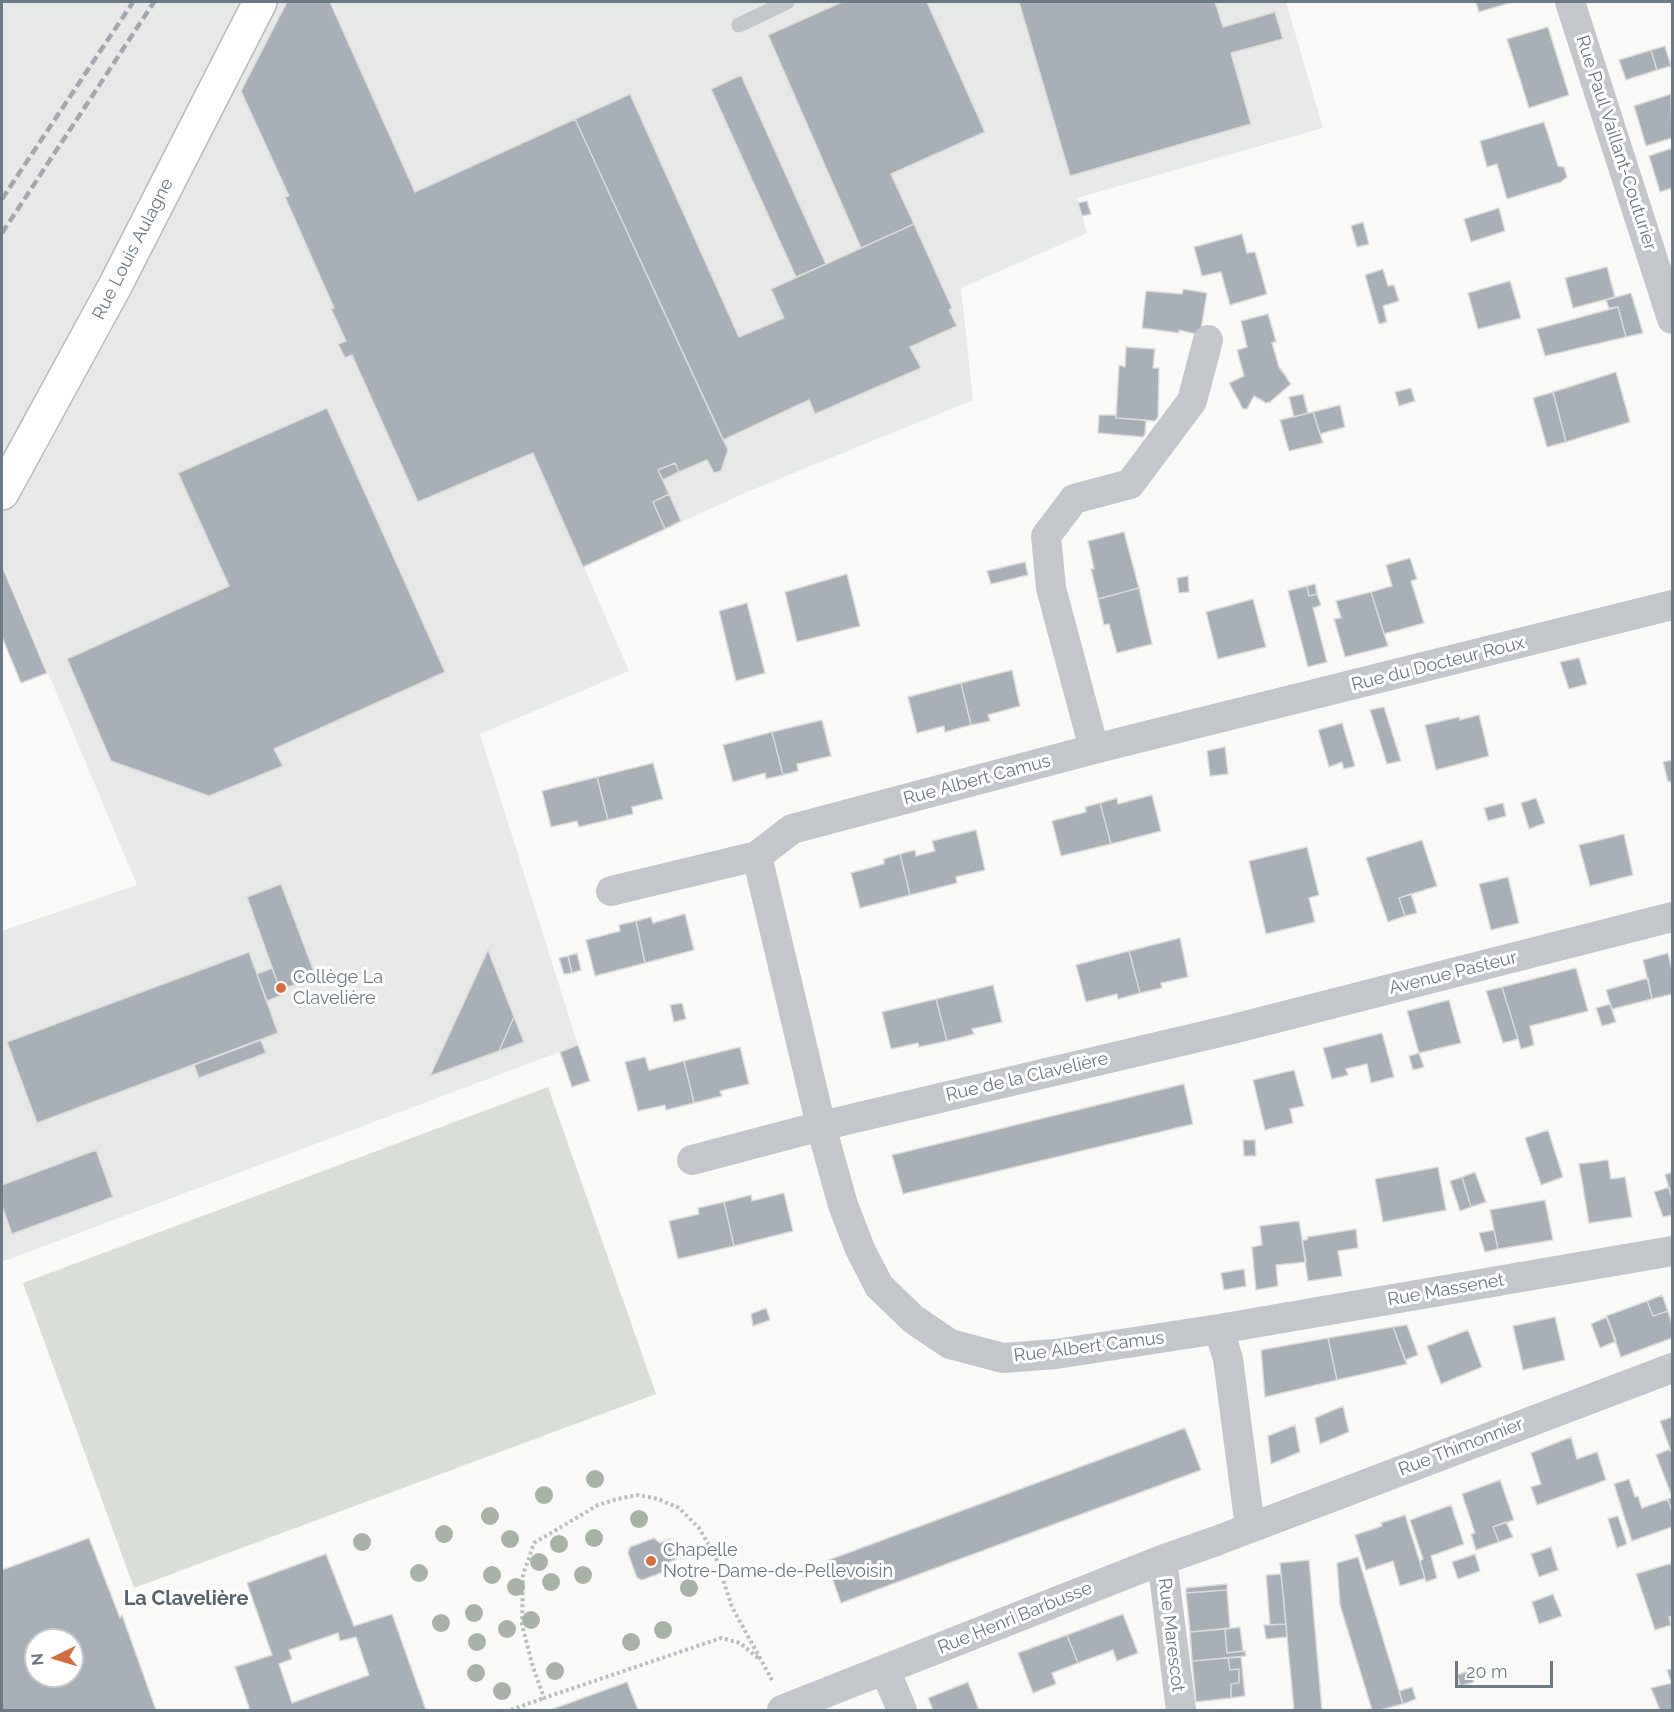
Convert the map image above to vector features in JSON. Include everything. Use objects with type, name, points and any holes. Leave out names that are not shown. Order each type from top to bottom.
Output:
[{"type":"street","name":"Rue Louis Aulagne","points":[[2,493],[115,286],[260,2]]},
{"type":"street","name":"Rue Paul Vaillant-Couturier","points":[[1570,2],[1672,319]]},
{"type":"street","points":[[1094,749],[1052,588],[1046,536],[1074,499],[1130,484],[1192,402],[1208,340]]},
{"type":"street","name":"Rue du Docteur Roux","points":[[1204,723],[1672,605]]},
{"type":"street","name":"Rue Albert Camus","points":[[611,891],[757,855],[792,830],[1094,749],[1204,723]]},
{"type":"street","name":"Rue Albert Camus","points":[[757,855],[821,1126],[843,1206],[860,1249],[879,1286],[913,1319],[950,1344],[1003,1358],[1056,1354],[1219,1329]]},
{"type":"street","name":"Avenue Pasteur","points":[[1233,1029],[1672,917]]},
{"type":"street","name":"Rue de la Clavelière","points":[[821,1126],[1233,1029]]},
{"type":"street","points":[[692,1160],[821,1126]]},
{"type":"street","name":"Rue Massenet","points":[[1219,1329],[1672,1251]]},
{"type":"street","points":[[1219,1329],[1228,1359],[1250,1527]]},
{"type":"street","name":"Rue Thimonnier","points":[[1250,1527],[1672,1368]]},
{"type":"street","name":"Rue Henri Barbusse","points":[[783,1710],[1250,1527]]},
{"type":"street","name":"Rue Marescot","points":[[1162,1560],[1181,1710]]},
{"type":"street","points":[[885,1670],[902,1710]]},
{"type":"lane","points":[[739,25],[787,2]]},
{"type":"path","points":[[544,1698],[532,1664],[522,1624],[523,1575],[534,1544],[598,1505],[638,1495],[658,1499],[679,1508],[699,1528],[715,1555],[732,1607],[780,1695],[783,1710]]},
{"type":"path","points":[[511,1710],[721,1638],[740,1643],[758,1658]]},
{"type":"shaded area","points":[[2,2],[1286,2],[1323,128],[1077,198],[1087,233],[961,288],[973,400],[747,492],[584,567],[629,671],[480,734],[578,1045],[2,1262],[2,931],[137,885],[2,563]]},
{"type":"shaded area","points":[[548,1087],[656,1394],[134,1588],[23,1283]]},
{"type":"building","points":[[287,2],[330,2],[415,192],[575,119],[728,450],[721,471],[714,473],[707,460],[679,472],[675,463],[658,470],[669,494],[653,502],[665,529],[583,567],[533,453],[418,502],[352,355],[345,358],[338,344],[346,341],[331,309],[334,308],[285,197],[289,196],[241,91]]},
{"type":"building","points":[[842,2],[927,2],[985,132],[891,174],[914,224],[861,248],[768,35]]},
{"type":"building","points":[[1019,2],[1215,2],[1223,27],[1275,12],[1283,39],[1231,53],[1251,124],[1070,176]]},
{"type":"building","points":[[1476,2],[1513,2],[1479,12]]},
{"type":"building","points":[[1548,27],[1569,95],[1529,108],[1507,39]]},
{"type":"building","points":[[1665,46],[1671,66],[1657,70],[1651,50]]},
{"type":"building","points":[[1651,50],[1657,70],[1626,80],[1619,60]]},
{"type":"building","points":[[741,75],[826,264],[796,277],[711,89]]},
{"type":"building","points":[[630,94],[739,337],[784,318],[771,289],[914,224],[952,308],[949,310],[957,326],[910,347],[921,368],[815,414],[809,400],[723,440],[575,119]]},
{"type":"building","points":[[1671,94],[1672,138],[1646,146],[1634,106]]},
{"type":"building","points":[[1544,122],[1558,166],[1564,167],[1567,177],[1561,182],[1507,199],[1497,164],[1487,167],[1480,141]]},
{"type":"building","points":[[1672,148],[1672,188],[1660,192],[1649,156]]},
{"type":"building","points":[[1087,201],[1091,214],[1082,216],[1078,203]]},
{"type":"building","points":[[1499,208],[1505,231],[1471,242],[1464,219]]},
{"type":"building","points":[[1363,222],[1369,244],[1357,247],[1351,226]]},
{"type":"building","points":[[1242,234],[1247,253],[1255,252],[1267,294],[1230,305],[1221,272],[1202,276],[1194,247]]},
{"type":"building","points":[[1607,267],[1615,297],[1573,308],[1565,278]]},
{"type":"building","points":[[1383,269],[1388,286],[1394,285],[1399,301],[1383,306],[1387,322],[1379,324],[1365,275]]},
{"type":"building","points":[[1510,281],[1521,318],[1478,329],[1468,293]]},
{"type":"building","points":[[1183,289],[1207,293],[1200,335],[1179,330],[1179,333],[1142,328],[1146,291],[1182,294]]},
{"type":"building","points":[[1631,293],[1643,333],[1626,337],[1618,307],[1609,308],[1606,300]]},
{"type":"building","points":[[1618,307],[1626,337],[1545,356],[1537,329]]},
{"type":"building","points":[[1268,314],[1276,341],[1272,343],[1279,367],[1291,384],[1270,402],[1266,403],[1254,396],[1247,409],[1243,409],[1229,383],[1244,376],[1237,350],[1247,347],[1241,321]]},
{"type":"building","points":[[1126,347],[1155,349],[1153,368],[1159,368],[1158,417],[1155,421],[1116,418],[1119,365],[1125,367]]},
{"type":"building","points":[[1616,372],[1630,422],[1566,442],[1553,392]]},
{"type":"building","points":[[1411,388],[1415,401],[1399,406],[1395,392]]},
{"type":"building","points":[[1553,392],[1566,442],[1547,447],[1533,398]]},
{"type":"building","points":[[1303,394],[1308,413],[1294,417],[1289,397]]},
{"type":"building","points":[[1340,405],[1345,427],[1320,434],[1313,412]]},
{"type":"building","points":[[327,408],[445,672],[274,749],[283,766],[209,796],[111,761],[67,659],[229,586],[178,473]]},
{"type":"building","points":[[1313,412],[1323,443],[1289,451],[1280,420]]},
{"type":"building","points":[[1099,415],[1146,420],[1145,434],[1143,437],[1098,433]]},
{"type":"building","points":[[675,463],[679,472],[663,480],[658,470]]},
{"type":"building","points":[[669,494],[681,521],[665,529],[653,502]]},
{"type":"building","points":[[1124,532],[1139,588],[1098,599],[1091,569],[1094,569],[1088,541]]},
{"type":"building","points":[[1410,558],[1417,579],[1411,581],[1424,623],[1384,634],[1371,592],[1392,586],[1386,565]]},
{"type":"building","points":[[1025,562],[1028,575],[991,584],[987,571]]},
{"type":"building","points":[[2,566],[47,673],[21,683],[2,637]]},
{"type":"building","points":[[847,574],[860,626],[797,642],[785,592]]},
{"type":"building","points":[[1188,576],[1189,592],[1179,593],[1177,578]]},
{"type":"building","points":[[1315,584],[1317,594],[1309,596],[1307,586]]},
{"type":"building","points":[[1307,586],[1309,596],[1317,594],[1321,605],[1313,608],[1327,662],[1308,667],[1288,591]]},
{"type":"building","points":[[1139,588],[1152,644],[1117,653],[1109,624],[1104,625],[1098,599]]},
{"type":"building","points":[[1371,592],[1388,646],[1345,657],[1334,619],[1341,618],[1336,601]]},
{"type":"building","points":[[1253,599],[1266,647],[1218,659],[1206,612]]},
{"type":"building","points":[[747,603],[765,673],[736,681],[719,611]]},
{"type":"building","points":[[1579,658],[1587,684],[1569,689],[1560,662]]},
{"type":"building","points":[[1012,670],[1020,706],[988,715],[990,721],[971,725],[961,683]]},
{"type":"building","points":[[961,683],[971,725],[945,732],[944,726],[917,733],[908,697]]},
{"type":"building","points":[[1384,707],[1401,761],[1387,764],[1370,710]]},
{"type":"building","points":[[1479,715],[1489,756],[1436,770],[1425,725]]},
{"type":"building","points":[[822,720],[831,756],[797,764],[798,771],[783,775],[772,732]]},
{"type":"building","points":[[1342,723],[1355,766],[1344,769],[1342,762],[1329,767],[1318,730]]},
{"type":"building","points":[[772,732],[783,775],[766,779],[765,773],[733,782],[723,745]]},
{"type":"building","points":[[1225,747],[1228,774],[1210,776],[1207,751]]},
{"type":"building","points":[[1672,760],[1672,781],[1668,782],[1663,762]]},
{"type":"building","points":[[653,763],[663,799],[632,807],[633,814],[608,820],[597,777]]},
{"type":"building","points":[[597,777],[608,820],[579,827],[577,821],[551,827],[542,791]]},
{"type":"building","points":[[1152,795],[1161,831],[1111,844],[1100,803],[1117,798],[1118,804]]},
{"type":"building","points":[[1536,798],[1545,823],[1529,829],[1521,803]]},
{"type":"building","points":[[1100,803],[1111,844],[1061,856],[1052,821],[1086,812],[1085,807]]},
{"type":"building","points":[[1503,803],[1506,816],[1488,821],[1484,808]]},
{"type":"building","points":[[976,830],[985,870],[956,877],[957,883],[910,895],[900,854],[915,850],[916,856],[935,851],[932,841]]},
{"type":"building","points":[[1624,834],[1633,875],[1590,886],[1579,845]]},
{"type":"building","points":[[1422,840],[1437,886],[1399,898],[1405,916],[1388,922],[1366,858]]},
{"type":"building","points":[[1307,847],[1319,895],[1309,898],[1315,922],[1266,934],[1249,861]]},
{"type":"building","points":[[900,854],[910,895],[860,908],[851,873],[884,864],[884,859]]},
{"type":"building","points":[[1508,877],[1519,923],[1491,930],[1479,884]]},
{"type":"building","points":[[281,884],[316,977],[280,990],[247,897]]},
{"type":"building","points":[[1411,894],[1417,913],[1405,916],[1399,898]]},
{"type":"building","points":[[685,914],[694,950],[645,963],[636,921],[651,917],[653,923]]},
{"type":"building","points":[[636,921],[645,963],[595,976],[586,940],[620,931],[619,925]]},
{"type":"building","points":[[1180,938],[1188,977],[1161,983],[1162,988],[1140,993],[1129,951]]},
{"type":"building","points":[[488,950],[514,1017],[499,1051],[430,1076]]},
{"type":"building","points":[[1129,951],[1140,993],[1118,999],[1117,994],[1086,1002],[1076,965]]},
{"type":"building","points":[[249,952],[278,1033],[37,1123],[7,1042]]},
{"type":"building","points":[[577,953],[581,970],[572,973],[568,956]]},
{"type":"building","points":[[1668,953],[1672,970],[1672,994],[1652,999],[1643,960]]},
{"type":"building","points":[[568,956],[572,973],[564,974],[559,958]]},
{"type":"building","points":[[272,968],[282,995],[267,1001],[257,974]]},
{"type":"building","points":[[1576,968],[1588,1011],[1530,1026],[1534,1045],[1521,1049],[1502,987]]},
{"type":"building","points":[[1648,978],[1652,999],[1612,1009],[1606,990]]},
{"type":"building","points":[[993,985],[1002,1022],[972,1029],[974,1034],[947,1041],[936,999]]},
{"type":"building","points":[[1502,987],[1518,1039],[1503,1043],[1486,991]]},
{"type":"building","points":[[936,999],[947,1041],[919,1047],[918,1043],[891,1049],[882,1012]]},
{"type":"building","points":[[1449,1000],[1461,1043],[1419,1053],[1407,1011]]},
{"type":"building","points":[[682,1003],[686,1019],[674,1022],[670,1005]]},
{"type":"building","points":[[1610,1004],[1616,1022],[1602,1026],[1596,1008]]},
{"type":"building","points":[[514,1017],[524,1042],[499,1051]]},
{"type":"building","points":[[1382,1033],[1394,1077],[1371,1083],[1367,1064],[1346,1069],[1348,1075],[1332,1079],[1323,1048]]},
{"type":"building","points":[[261,1040],[266,1053],[199,1078],[194,1065]]},
{"type":"building","points":[[578,1045],[590,1081],[572,1087],[560,1052]]},
{"type":"building","points":[[740,1047],[749,1084],[720,1091],[722,1096],[694,1103],[684,1061]]},
{"type":"building","points":[[1419,1053],[1424,1067],[1413,1070],[1409,1056]]},
{"type":"building","points":[[645,1057],[649,1070],[684,1061],[694,1103],[666,1110],[665,1105],[638,1111],[625,1062]]},
{"type":"building","points":[[1294,1070],[1304,1106],[1290,1109],[1293,1123],[1265,1130],[1253,1080]]},
{"type":"building","points":[[1184,1084],[1193,1124],[903,1194],[892,1155]]},
{"type":"building","points":[[1548,1130],[1563,1177],[1541,1185],[1525,1138]]},
{"type":"building","points":[[1243,1140],[1255,1140],[1256,1156],[1244,1156]]},
{"type":"building","points":[[96,1150],[113,1197],[12,1234],[2,1206],[2,1185]]},
{"type":"building","points":[[1608,1160],[1611,1179],[1625,1177],[1632,1217],[1589,1223],[1579,1164]]},
{"type":"building","points":[[1438,1167],[1446,1210],[1383,1222],[1375,1179]]},
{"type":"building","points":[[1475,1172],[1486,1202],[1471,1207],[1462,1177]]},
{"type":"building","points":[[1672,1172],[1672,1198],[1665,1175]]},
{"type":"building","points":[[1462,1177],[1471,1207],[1460,1211],[1450,1181]]},
{"type":"building","points":[[1669,1187],[1672,1198],[1672,1215],[1663,1217],[1654,1192]]},
{"type":"building","points":[[784,1193],[793,1231],[734,1246],[724,1202],[751,1195],[752,1201]]},
{"type":"building","points":[[1545,1200],[1553,1240],[1498,1249],[1490,1210]]},
{"type":"building","points":[[724,1202],[734,1246],[678,1259],[669,1221],[699,1214],[698,1208]]},
{"type":"building","points":[[1299,1221],[1306,1262],[1276,1265],[1278,1286],[1256,1290],[1252,1247],[1262,1245],[1260,1226]]},
{"type":"building","points":[[1356,1229],[1358,1248],[1338,1251],[1342,1276],[1308,1281],[1302,1241],[1308,1239],[1307,1237]]},
{"type":"building","points":[[1494,1230],[1498,1249],[1485,1252],[1479,1233]]},
{"type":"building","points":[[1244,1269],[1246,1286],[1224,1290],[1221,1273]]},
{"type":"building","points":[[1662,1295],[1668,1311],[1653,1316],[1647,1301]]},
{"type":"building","points":[[1647,1301],[1653,1316],[1668,1311],[1672,1325],[1672,1338],[1621,1357],[1606,1316]]},
{"type":"building","points":[[766,1308],[770,1320],[753,1326],[751,1314]]},
{"type":"building","points":[[1555,1317],[1565,1360],[1523,1370],[1513,1326]]},
{"type":"building","points":[[1607,1317],[1616,1341],[1600,1348],[1591,1324]]},
{"type":"building","points":[[1407,1325],[1418,1355],[1405,1360],[1393,1327]]},
{"type":"building","points":[[1393,1327],[1407,1364],[1337,1380],[1328,1338]]},
{"type":"building","points":[[1468,1330],[1482,1367],[1441,1384],[1427,1346]]},
{"type":"building","points":[[1328,1338],[1337,1380],[1265,1397],[1261,1350]]},
{"type":"building","points":[[1343,1406],[1349,1432],[1320,1444],[1315,1418]]},
{"type":"building","points":[[1672,1417],[1672,1454],[1660,1421]]},
{"type":"building","points":[[1295,1425],[1300,1452],[1271,1464],[1268,1436]]},
{"type":"building","points":[[1185,1428],[1201,1470],[841,1603],[826,1561]]},
{"type":"building","points":[[1571,1437],[1577,1459],[1597,1452],[1606,1480],[1537,1505],[1531,1487],[1541,1484],[1531,1453]]},
{"type":"building","points":[[1670,1449],[1672,1454],[1672,1497],[1656,1455]]},
{"type":"building","points":[[1629,1479],[1635,1497],[1638,1496],[1642,1508],[1668,1499],[1672,1512],[1672,1527],[1632,1541],[1614,1484]]},
{"type":"building","points":[[1500,1480],[1514,1520],[1493,1527],[1499,1542],[1476,1550],[1471,1534],[1475,1533],[1462,1494]]},
{"type":"building","points":[[1672,1497],[1672,1512],[1668,1499]]},
{"type":"building","points":[[1451,1505],[1464,1544],[1431,1556],[1437,1578],[1426,1582],[1420,1561],[1423,1559],[1410,1520]]},
{"type":"building","points":[[1405,1515],[1425,1578],[1400,1586],[1393,1561],[1366,1570],[1355,1535]]},
{"type":"building","points":[[1618,1516],[1627,1544],[1617,1548],[1608,1519]]},
{"type":"building","points":[[1506,1522],[1513,1537],[1499,1542],[1493,1527]]},
{"type":"building","points":[[89,1538],[120,1618],[122,1615],[156,1710],[2,1710],[2,1570]]},
{"type":"building","name":"Chapelle Notre-Dame-de-Pellevoisin","points":[[654,1538],[660,1543],[670,1539],[671,1542],[676,1540],[683,1550],[676,1556],[677,1559],[667,1563],[666,1571],[642,1580],[637,1578],[628,1553],[630,1547]]},
{"type":"building","points":[[1551,1547],[1558,1570],[1539,1577],[1531,1554]]},
{"type":"building","points":[[326,1554],[354,1626],[392,1614],[426,1710],[250,1710],[235,1667],[272,1655],[247,1583]],"holes":[[[338,1633],[340,1641],[356,1637],[369,1675],[292,1703],[279,1664],[292,1659],[289,1650]]]},
{"type":"building","points":[[1475,1554],[1480,1571],[1458,1579],[1452,1562]]},
{"type":"building","points":[[1358,1557],[1403,1704],[1380,1710],[1372,1710],[1340,1605],[1337,1563]]},
{"type":"building","points":[[1309,1560],[1322,1710],[1294,1710],[1280,1563]]},
{"type":"building","points":[[1672,1563],[1672,1616],[1669,1617],[1671,1625],[1655,1630],[1636,1574]]},
{"type":"building","points":[[1281,1574],[1286,1624],[1270,1625],[1266,1575]]},
{"type":"building","points":[[1227,1584],[1227,1590],[1186,1593],[1186,1588]]},
{"type":"building","points":[[1227,1590],[1230,1628],[1190,1632],[1186,1593]]},
{"type":"building","points":[[1553,1594],[1562,1616],[1539,1624],[1532,1602]]},
{"type":"building","points":[[1123,1614],[1138,1653],[1117,1661],[1113,1650],[1078,1663],[1067,1635]]},
{"type":"building","points":[[1286,1624],[1287,1637],[1266,1639],[1264,1625]]},
{"type":"building","points":[[1240,1627],[1243,1651],[1227,1653],[1225,1629]]},
{"type":"building","points":[[1225,1629],[1227,1653],[1245,1651],[1246,1656],[1192,1661],[1190,1632]]},
{"type":"building","points":[[1067,1635],[1078,1663],[1052,1673],[1056,1684],[1033,1693],[1018,1653]]},
{"type":"building","points":[[1241,1657],[1245,1696],[1231,1698],[1231,1684],[1239,1683],[1239,1669],[1230,1670],[1228,1658]]},
{"type":"building","points":[[1228,1658],[1230,1670],[1239,1669],[1239,1683],[1231,1684],[1231,1698],[1196,1702],[1192,1661]]},
{"type":"building","points":[[1672,1669],[1672,1685],[1667,1670]]},
{"type":"building","points":[[1471,1670],[1474,1682],[1460,1686],[1457,1675]]},
{"type":"building","points":[[627,1682],[638,1710],[550,1710]]},
{"type":"building","points":[[968,1682],[979,1710],[933,1710],[928,1698]]},
{"type":"building","points":[[1672,1683],[1672,1710],[1660,1710],[1651,1688]]},
{"type":"building","points":[[1412,1687],[1416,1699],[1403,1704],[1399,1691]]},
{"type":"railway","points":[[2,199],[133,2]]},
{"type":"railway","points":[[2,233],[154,2]]},
{"type":"place","name":"Collège La Clavelière","points":[[281,988]]},
{"type":"place","name":"Chapelle Notre-Dame-de-Pellevoisin","points":[[651,1561]]},
{"type":"district","name":"La Clavelière","points":[[186,1599]]}]
